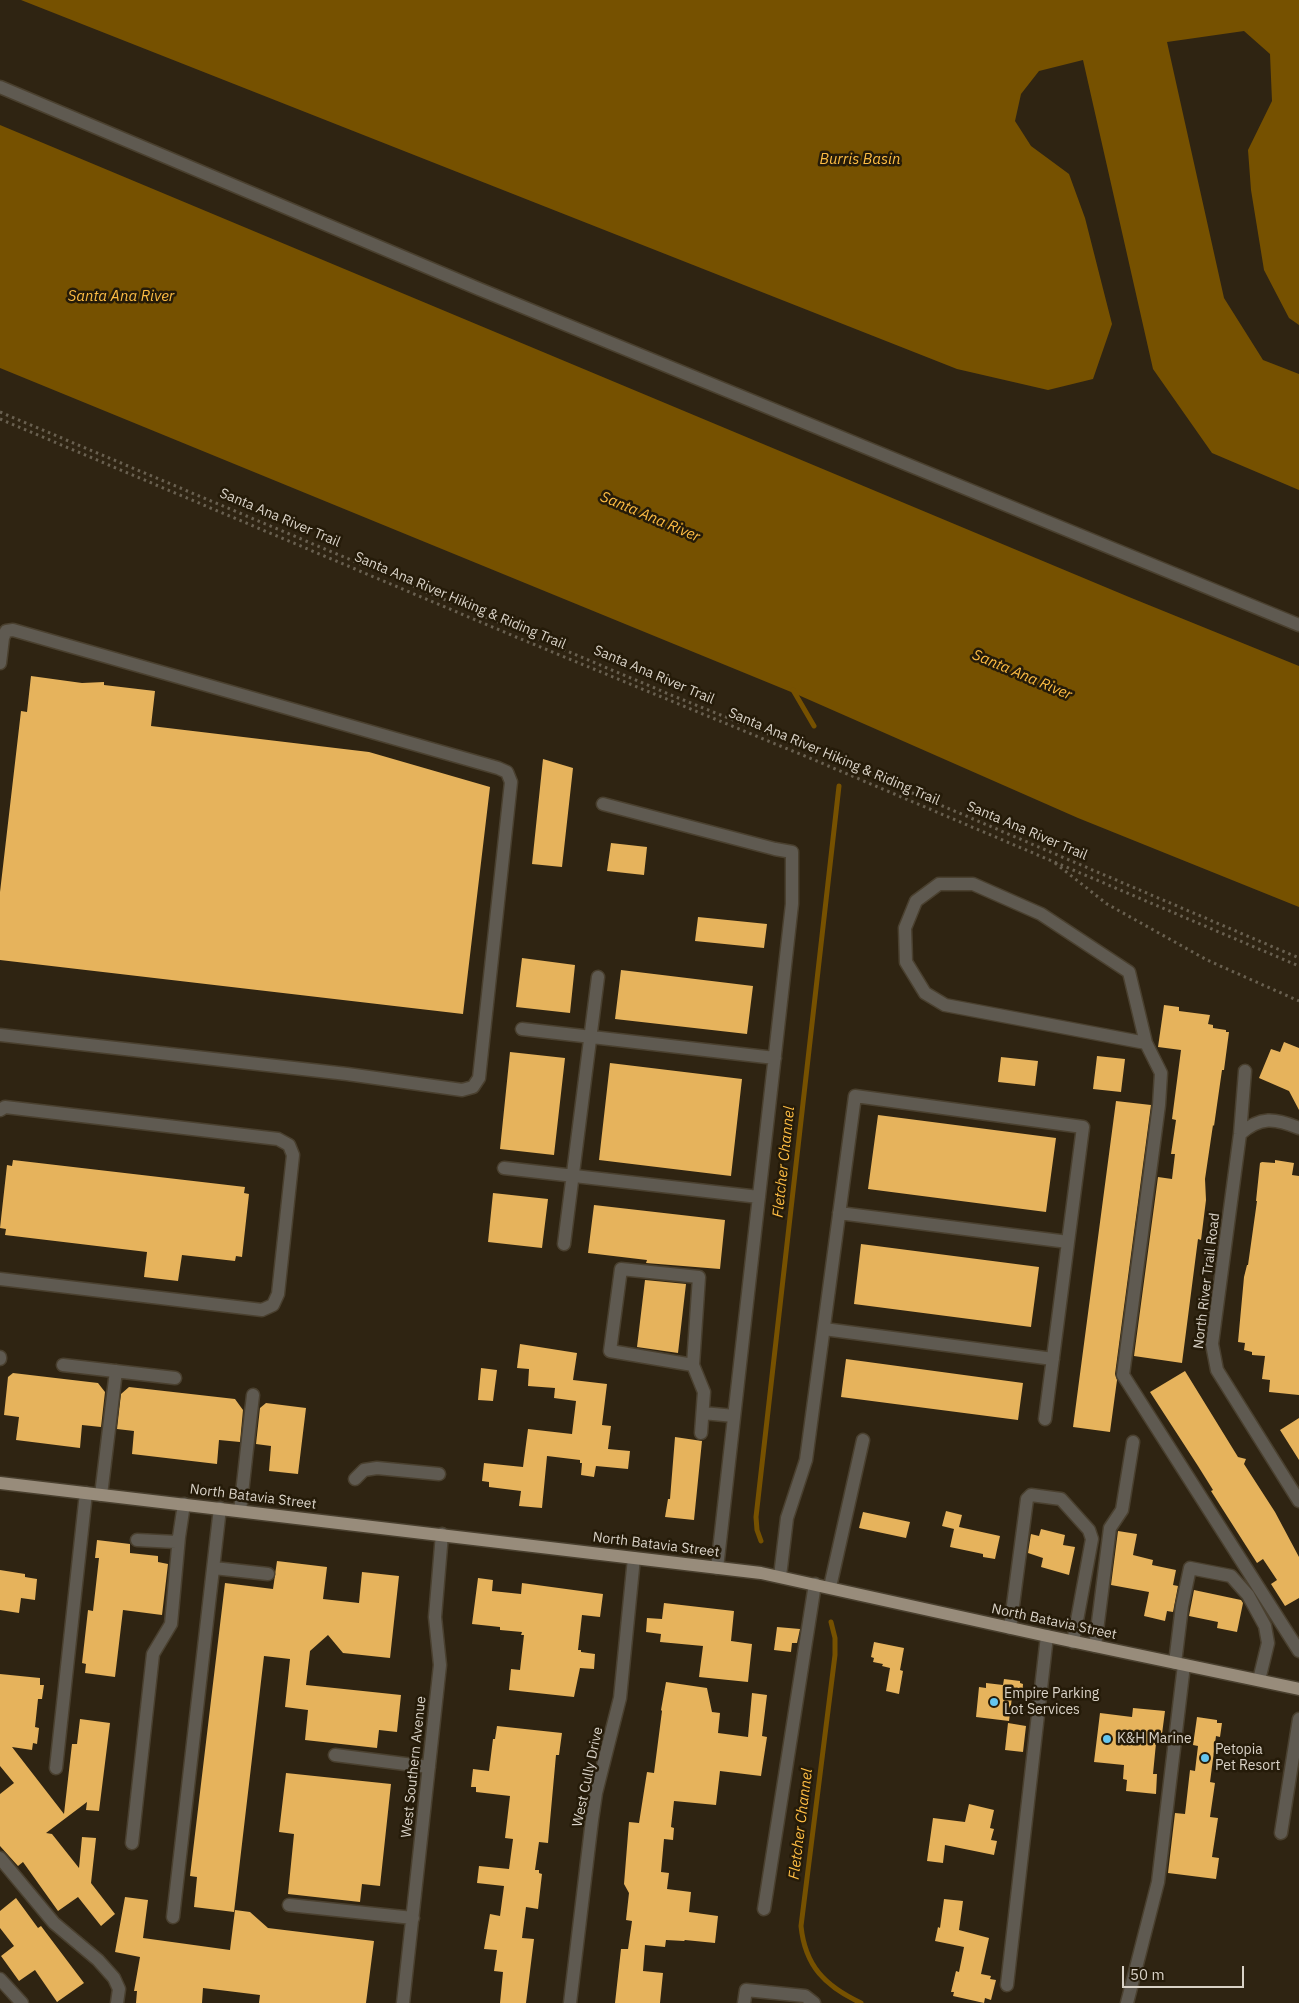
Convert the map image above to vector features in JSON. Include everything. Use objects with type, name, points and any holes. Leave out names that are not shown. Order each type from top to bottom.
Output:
[{"type":"main road","name":"North Batavia Street","points":[[0,1483],[442,1534],[780,1576],[1073,1642],[1299,1689]]},
{"type":"street","points":[[0,87],[470,285],[1299,625]]},
{"type":"street","points":[[0,663],[3,638],[6,631],[12,630],[498,768],[507,772],[511,782],[479,1078],[473,1087],[462,1090],[347,1074],[0,1035]]},
{"type":"street","points":[[603,804],[774,849],[792,852],[792,904],[716,1568]]},
{"type":"street","points":[[1146,1043],[945,1005],[925,993],[906,962],[905,928],[916,901],[939,884],[973,884],[1041,914],[1129,972],[1146,1043],[1161,1072],[1159,1105],[1123,1375],[1299,1651]]},
{"type":"street","points":[[564,1244],[598,977]]},
{"type":"street","points":[[522,1029],[774,1058]]},
{"type":"street","name":"North River Trail Road","points":[[1245,1070],[1240,1134],[1212,1344],[1213,1358],[1217,1370],[1299,1501]]},
{"type":"street","points":[[780,1576],[787,1518],[806,1460],[855,1096],[1083,1127],[1045,1419]]},
{"type":"street","points":[[0,1110],[5,1107],[278,1139],[289,1145],[294,1155],[278,1294],[273,1305],[262,1310],[0,1279]]},
{"type":"street","points":[[1240,1134],[1251,1124],[1264,1120],[1284,1122],[1299,1128]]},
{"type":"street","points":[[504,1168],[759,1197]]},
{"type":"street","points":[[839,1213],[1068,1242]]},
{"type":"street","points":[[693,1364],[610,1351],[621,1269],[699,1277],[693,1364],[704,1392],[701,1433]]},
{"type":"street","points":[[824,1329],[1053,1359]]},
{"type":"street","points":[[63,1365],[175,1378]]},
{"type":"street","points":[[102,1495],[116,1371]]},
{"type":"street","points":[[240,1511],[253,1395]]},
{"type":"street","points":[[703,1413],[734,1416]]},
{"type":"street","points":[[830,1588],[863,1440]]},
{"type":"street","points":[[1095,1646],[1110,1528],[1122,1510],[1133,1442]]},
{"type":"street","points":[[354,1479],[364,1470],[377,1468],[439,1474]]},
{"type":"street","points":[[56,1768],[86,1493]]},
{"type":"street","points":[[1010,1628],[1027,1499],[1031,1495],[1062,1499],[1089,1530],[1092,1539],[1073,1642]]},
{"type":"street","points":[[132,1843],[153,1654],[171,1624],[184,1504]]},
{"type":"street","points":[[173,1917],[220,1508]]},
{"type":"street","name":"West Southern Avenue","points":[[403,2003],[440,1665],[435,1617],[442,1534]]},
{"type":"street","points":[[137,1540],[169,1543],[176,1542],[179,1537]]},
{"type":"street","name":"West Cully Drive","points":[[570,2003],[596,1793],[620,1698],[634,1558]]},
{"type":"street","points":[[214,1568],[268,1574]]},
{"type":"street","points":[[1128,2003],[1158,1882],[1180,1664],[1182,1606],[1190,1568],[1231,1576],[1248,1595],[1266,1626],[1268,1642],[1259,1680]]},
{"type":"street","points":[[764,1909],[815,1584]]},
{"type":"street","points":[[1007,1985],[1047,1636]]},
{"type":"street","points":[[1281,1833],[1299,1719]]},
{"type":"street","points":[[335,1755],[429,1767]]},
{"type":"street","points":[[0,1858],[54,1923],[98,1960],[114,1978],[119,1989],[117,2003]]},
{"type":"street","points":[[289,1905],[412,1918]]},
{"type":"street","points":[[0,1979],[22,2003]]},
{"type":"street","points":[[744,2003],[746,1990],[805,1996],[814,2003]]},
{"type":"path","name":"Santa Ana River Trail","points":[[0,412],[658,689],[870,776],[1299,958]]},
{"type":"path","name":"Santa Ana River Hiking & Riding Trail","points":[[0,419],[507,633],[812,758],[1299,966]]},
{"type":"path","points":[[1050,860],[1115,909],[1207,960],[1299,1001]]},
{"type":"water","name":"Burris Basin","points":[[21,0],[1299,0],[1299,325],[1289,318],[1264,270],[1251,190],[1248,150],[1272,101],[1270,54],[1244,31],[1167,42],[1224,298],[1263,360],[1299,374],[1299,490],[1212,453],[1153,369],[1083,60],[1039,71],[1021,94],[1015,121],[1031,146],[1069,174],[1085,218],[1112,324],[1093,379],[1048,390],[957,369]]},
{"type":"water","name":"Santa Ana River","points":[[0,125],[1129,597],[1299,666],[1299,907],[1078,818],[796,694],[0,368]]},
{"type":"building","points":[[31,676],[82,683],[104,682],[104,685],[155,691],[151,726],[369,752],[490,787],[463,1014],[0,960],[0,892],[21,711],[27,712]]},
{"type":"building","points":[[543,759],[573,768],[562,867],[532,864]]},
{"type":"building","points":[[611,843],[647,847],[644,875],[607,871]]},
{"type":"building","points":[[698,917],[767,924],[764,948],[695,941]]},
{"type":"building","points":[[522,958],[575,965],[570,1013],[516,1007]]},
{"type":"building","points":[[621,970],[753,986],[747,1034],[615,1019]]},
{"type":"building","points":[[1164,1005],[1179,1007],[1179,1011],[1210,1015],[1208,1024],[1213,1025],[1213,1028],[1229,1032],[1205,1179],[1206,1200],[1201,1240],[1198,1239],[1182,1363],[1134,1356],[1158,1177],[1172,1179],[1175,1154],[1171,1154],[1176,1120],[1172,1119],[1181,1050],[1158,1047]]},
{"type":"building","points":[[1284,1042],[1299,1048],[1299,1110],[1289,1091],[1259,1078],[1271,1049],[1280,1052]]},
{"type":"building","points":[[510,1052],[565,1058],[554,1155],[500,1149]]},
{"type":"building","points":[[1097,1056],[1125,1059],[1121,1092],[1093,1089]]},
{"type":"building","points":[[1001,1057],[1038,1061],[1035,1086],[998,1082]]},
{"type":"building","points":[[610,1063],[742,1079],[731,1176],[599,1160]]},
{"type":"building","points":[[1116,1101],[1151,1105],[1115,1374],[1117,1380],[1110,1432],[1073,1427]]},
{"type":"building","points":[[878,1115],[1056,1138],[1046,1212],[868,1189]]},
{"type":"building","points":[[13,1160],[245,1187],[244,1193],[249,1194],[242,1257],[236,1256],[235,1261],[182,1255],[178,1281],[144,1277],[147,1252],[5,1235],[6,1229],[0,1228],[7,1165],[12,1166]]},
{"type":"building","points":[[1275,1160],[1294,1163],[1292,1175],[1299,1176],[1299,1395],[1269,1392],[1270,1380],[1262,1379],[1265,1356],[1252,1355],[1252,1352],[1244,1350],[1245,1343],[1238,1342],[1244,1277],[1248,1265],[1257,1201],[1260,1163],[1275,1163]]},
{"type":"building","points":[[493,1193],[548,1199],[542,1248],[488,1242]]},
{"type":"building","points":[[594,1205],[725,1220],[720,1269],[646,1263],[647,1260],[588,1253]]},
{"type":"building","points":[[861,1244],[1039,1267],[1031,1327],[854,1304]]},
{"type":"building","points":[[645,1280],[686,1284],[678,1353],[637,1347]]},
{"type":"building","points":[[520,1344],[577,1353],[573,1380],[607,1384],[602,1425],[611,1426],[608,1449],[630,1451],[628,1469],[596,1466],[594,1477],[581,1475],[582,1463],[580,1463],[580,1460],[547,1456],[542,1508],[519,1506],[521,1491],[489,1487],[489,1482],[482,1481],[484,1463],[523,1467],[528,1429],[572,1434],[576,1401],[554,1398],[555,1388],[528,1386],[529,1369],[517,1368]]},
{"type":"building","points":[[846,1359],[1023,1383],[1018,1420],[841,1397]]},
{"type":"building","points":[[481,1368],[497,1370],[493,1401],[478,1400]]},
{"type":"building","points":[[1185,1371],[1238,1457],[1246,1459],[1244,1464],[1275,1512],[1299,1557],[1299,1598],[1285,1606],[1271,1584],[1277,1580],[1263,1559],[1257,1563],[1150,1392]]},
{"type":"building","points":[[13,1373],[98,1383],[105,1392],[101,1427],[82,1425],[80,1448],[16,1440],[19,1417],[4,1415],[8,1377]]},
{"type":"building","points":[[129,1387],[235,1399],[243,1410],[240,1442],[219,1440],[217,1464],[132,1454],[134,1431],[117,1429],[121,1394]]},
{"type":"building","points":[[266,1403],[306,1408],[298,1474],[269,1471],[271,1446],[256,1444],[260,1408]]},
{"type":"building","points":[[1299,1418],[1299,1460],[1280,1430]]},
{"type":"building","points":[[675,1437],[702,1441],[694,1520],[665,1517],[668,1499],[670,1499]]},
{"type":"building","points":[[946,1511],[962,1515],[959,1527],[1000,1536],[995,1559],[983,1557],[983,1554],[950,1547],[954,1529],[942,1526]]},
{"type":"building","points":[[863,1512],[910,1522],[906,1538],[859,1528]]},
{"type":"building","points":[[1041,1529],[1065,1535],[1063,1545],[1075,1547],[1069,1575],[1041,1567],[1043,1558],[1028,1553],[1031,1534],[1039,1536]]},
{"type":"building","points":[[1118,1531],[1137,1534],[1133,1555],[1153,1560],[1152,1565],[1176,1570],[1173,1585],[1178,1586],[1173,1612],[1167,1611],[1165,1621],[1144,1616],[1149,1592],[1111,1585]]},
{"type":"building","points":[[97,1540],[130,1544],[130,1553],[158,1556],[158,1562],[168,1564],[162,1615],[123,1610],[115,1677],[85,1673],[86,1664],[82,1663],[88,1610],[93,1611],[99,1558],[95,1558]]},
{"type":"building","points":[[277,1561],[327,1567],[323,1599],[359,1603],[362,1572],[399,1576],[390,1658],[343,1653],[328,1635],[310,1651],[306,1685],[401,1695],[397,1732],[379,1730],[377,1748],[305,1740],[308,1710],[285,1707],[290,1659],[264,1656],[234,1912],[194,1907],[197,1877],[190,1876],[225,1583],[273,1589]]},
{"type":"building","points":[[0,1570],[25,1574],[25,1577],[37,1579],[35,1600],[21,1598],[19,1613],[0,1610]]},
{"type":"building","points":[[478,1578],[493,1580],[492,1591],[521,1594],[522,1583],[603,1594],[600,1617],[582,1615],[578,1650],[595,1654],[594,1669],[580,1668],[574,1697],[509,1690],[511,1669],[520,1670],[524,1635],[521,1635],[522,1632],[500,1630],[500,1627],[472,1624]]},
{"type":"building","points":[[1194,1590],[1241,1600],[1243,1603],[1237,1632],[1217,1628],[1218,1622],[1189,1616]]},
{"type":"building","points":[[664,1603],[734,1611],[731,1641],[752,1644],[748,1682],[699,1677],[703,1646],[660,1642],[661,1634],[646,1632],[647,1618],[662,1619]]},
{"type":"building","points":[[777,1627],[800,1629],[797,1643],[792,1643],[791,1652],[774,1650]]},
{"type":"building","points":[[874,1642],[904,1648],[900,1670],[903,1671],[899,1694],[886,1691],[890,1668],[873,1662],[874,1658],[871,1657]]},
{"type":"building","points":[[0,1674],[40,1678],[40,1685],[44,1685],[42,1699],[38,1699],[35,1727],[39,1728],[37,1744],[33,1743],[32,1750],[12,1747],[64,1814],[72,1744],[77,1744],[80,1719],[110,1723],[99,1811],[86,1810],[87,1802],[46,1833],[52,1834],[79,1868],[82,1837],[96,1838],[91,1883],[115,1914],[101,1926],[78,1897],[58,1911],[23,1862],[18,1866],[0,1846],[0,1794],[14,1783],[0,1766]]},
{"type":"building","name":"Empire Parking Lot Services","points":[[1004,1679],[1020,1681],[1023,1684],[1022,1698],[1012,1697],[1009,1721],[976,1717],[979,1687],[986,1688],[986,1683],[1003,1685]]},
{"type":"building","points":[[666,1682],[707,1688],[712,1712],[720,1713],[718,1733],[748,1737],[752,1693],[767,1695],[762,1736],[767,1737],[761,1776],[720,1771],[716,1805],[674,1801],[671,1827],[674,1828],[673,1840],[664,1839],[661,1872],[669,1873],[667,1889],[691,1892],[689,1912],[718,1916],[715,1943],[666,1940],[665,1947],[645,1945],[643,1971],[663,1973],[660,2003],[615,2003],[621,1949],[628,1949],[632,1921],[626,1920],[629,1893],[624,1884],[629,1822],[639,1823],[647,1772],[654,1773]]},
{"type":"building","points":[[1133,1708],[1165,1711],[1162,1734],[1157,1733],[1153,1774],[1157,1774],[1156,1794],[1126,1791],[1127,1780],[1123,1779],[1124,1765],[1094,1762],[1100,1713],[1132,1717]]},
{"type":"building","points":[[1197,1717],[1217,1720],[1217,1723],[1222,1723],[1220,1737],[1216,1736],[1210,1782],[1215,1783],[1210,1817],[1218,1818],[1212,1857],[1219,1858],[1216,1879],[1168,1873],[1175,1813],[1185,1814],[1190,1770],[1195,1771],[1198,1746],[1193,1745]]},
{"type":"building","points":[[1008,1723],[1026,1726],[1023,1752],[1005,1750]]},
{"type":"building","points":[[497,1726],[562,1733],[559,1755],[556,1755],[548,1843],[539,1842],[535,1870],[539,1870],[539,1873],[542,1874],[538,1909],[526,1907],[522,1938],[534,1939],[526,2003],[500,2003],[503,1972],[494,1971],[497,1950],[484,1949],[490,1914],[500,1916],[504,1886],[477,1883],[479,1866],[509,1869],[513,1839],[505,1838],[510,1796],[476,1792],[476,1787],[471,1787],[473,1769],[489,1771],[493,1739],[495,1739]]},
{"type":"building","points":[[286,1773],[391,1784],[380,1886],[362,1884],[360,1902],[288,1894],[294,1834],[279,1832]]},
{"type":"building","points":[[969,1804],[994,1810],[990,1828],[994,1829],[991,1840],[997,1841],[994,1855],[945,1845],[943,1863],[927,1861],[933,1818],[965,1822]]},
{"type":"building","points":[[125,1897],[148,1900],[143,1938],[230,1950],[235,1910],[250,1912],[268,1928],[374,1941],[366,2003],[259,2003],[260,1995],[203,1988],[202,2003],[136,2003],[137,1991],[134,1991],[140,1957],[115,1952]]},
{"type":"building","points":[[16,1898],[38,1928],[41,1926],[84,1983],[57,2002],[35,1970],[19,1981],[1,1956],[14,1946],[0,1928],[0,1911]]},
{"type":"building","points":[[944,1899],[963,1901],[959,1930],[989,1938],[981,1974],[991,1976],[990,1979],[996,1980],[991,2000],[985,1998],[984,2003],[953,1996],[954,1992],[951,1992],[956,1971],[959,1972],[964,1947],[935,1941],[938,1927],[940,1928]]},
{"type":"waterway","points":[[793,690],[814,726]]},
{"type":"waterway","name":"Fletcher Channel","points":[[761,1541],[757,1530],[756,1517],[839,786]]},
{"type":"waterway","name":"Fletcher Channel","points":[[831,1622],[835,1638],[835,1655],[801,1926],[807,1953],[819,1973],[827,1982],[861,2003]]},
{"type":"place","name":"Empire Parking Lot Services","points":[[994,1702]]},
{"type":"place","name":"K&H Marine","points":[[1107,1739]]},
{"type":"place","name":"Petopia Pet Resort","points":[[1205,1758]]}]
